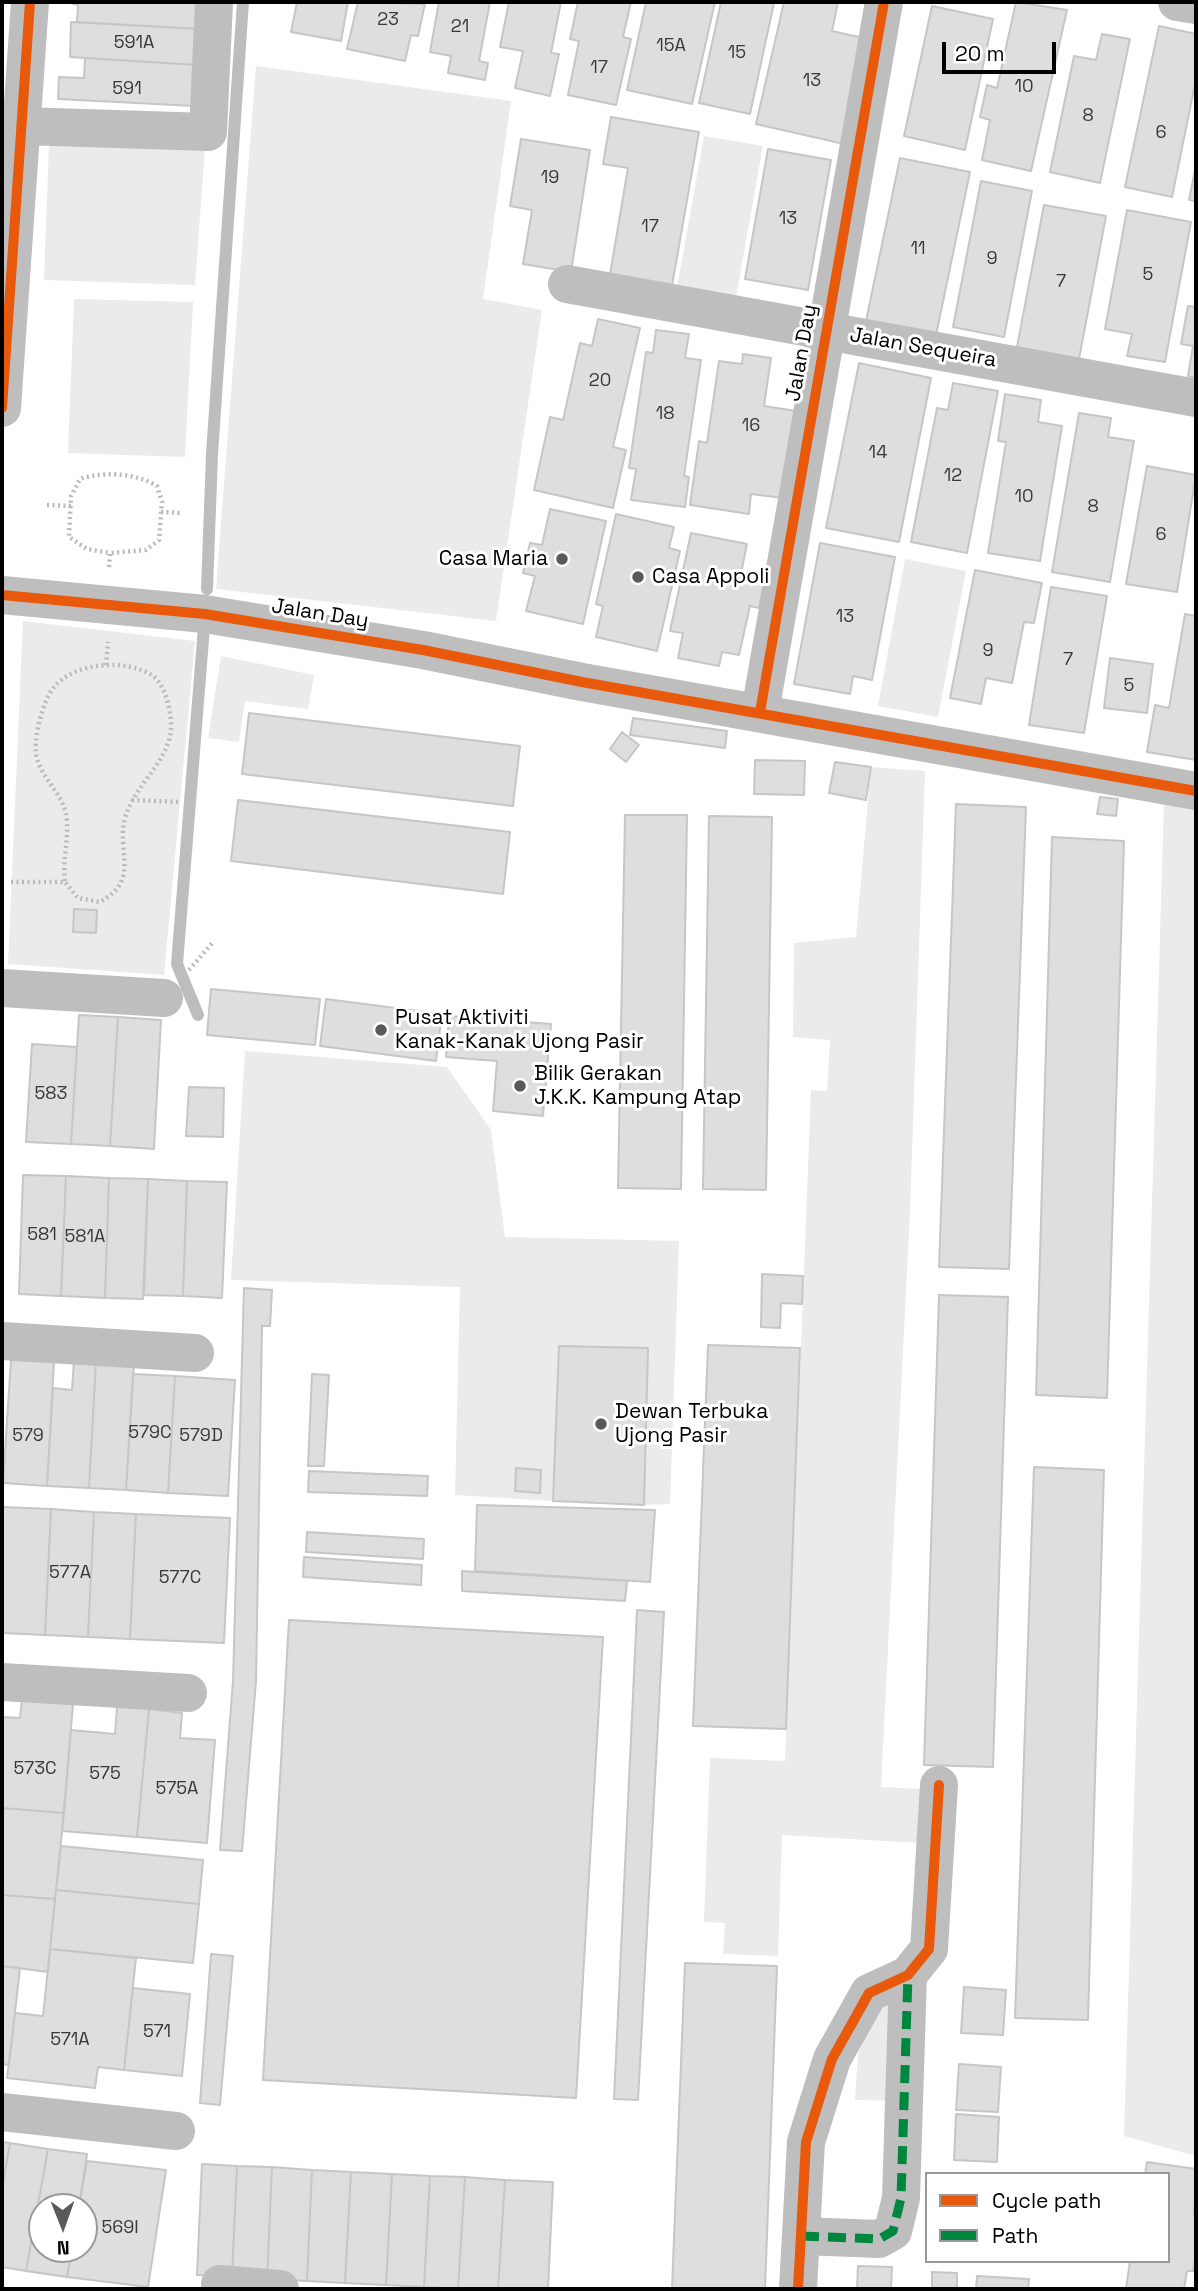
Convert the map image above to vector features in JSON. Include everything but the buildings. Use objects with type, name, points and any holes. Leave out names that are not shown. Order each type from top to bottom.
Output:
[{"type":"street","points":[[2,408],[30,2]]},
{"type":"street","points":[[22,126],[208,132],[214,2]]},
{"type":"street","name":"Jalan Day","points":[[760,712],[884,2]]},
{"type":"street","points":[[1177,2],[1196,5]]},
{"type":"street","name":"Jalan Sequeira","points":[[567,284],[1196,398]]},
{"type":"street","name":"Jalan Day","points":[[2,595],[205,614],[423,650],[582,682],[1196,791]]},
{"type":"street","points":[[2,988],[164,998]]},
{"type":"street","points":[[2,1340],[195,1353]]},
{"type":"street","points":[[2,1682],[188,1693]]},
{"type":"street","points":[[798,2289],[806,2142],[832,2059],[869,1993],[908,1975],[929,1949],[939,1785]]},
{"type":"street","points":[[801,2236],[878,2239],[893,2231],[901,2198],[908,1975]]},
{"type":"street","points":[[2,2112],[176,2130]]},
{"type":"street","points":[[220,2284],[280,2289]]},
{"type":"path","points":[[93,475],[143,478],[156,486],[161,512],[159,540],[146,550],[110,553],[87,550],[69,537],[71,506],[71,496],[80,480],[93,475]]},
{"type":"path","points":[[47,505],[71,506]]},
{"type":"path","points":[[161,512],[182,513]]},
{"type":"path","points":[[108,575],[110,553]]},
{"type":"path","points":[[106,666],[108,631]]},
{"type":"path","points":[[81,668],[134,668],[155,677],[167,699],[172,727],[168,746],[131,800],[124,822],[124,877],[116,893],[100,902],[78,898],[65,883],[62,861],[65,813],[41,772],[35,744],[41,715],[54,687],[81,668]]},
{"type":"path","points":[[131,800],[180,802]]},
{"type":"path","points":[[11,882],[65,883]]},
{"type":"shaded area","points":[[256,66],[511,101],[483,299],[542,310],[496,621],[216,589]]},
{"type":"shaded area","points":[[704,136],[763,146],[735,303],[676,293]]},
{"type":"shaded area","points":[[49,144],[205,148],[195,285],[44,280]]},
{"type":"shaded area","points":[[74,299],[193,302],[185,457],[68,453]]},
{"type":"shaded area","points":[[905,559],[966,571],[938,717],[878,706]]},
{"type":"shaded area","points":[[23,621],[195,641],[164,975],[8,964]]},
{"type":"shaded area","points":[[221,656],[314,675],[308,709],[245,701],[239,742],[208,738]]},
{"type":"shaded area","points":[[871,767],[925,771],[910,1211],[881,1787],[922,1789],[919,1843],[782,1835],[778,1956],[723,1954],[725,1923],[704,1922],[710,1758],[785,1761],[811,1090],[827,1091],[830,1040],[793,1037],[794,943],[856,937]]},
{"type":"shaded area","points":[[1164,803],[1196,807],[1196,2156],[1124,2136]]},
{"type":"shaded area","points":[[245,1051],[447,1067],[491,1130],[505,1237],[679,1241],[670,1504],[644,1505],[648,1348],[559,1346],[553,1501],[455,1495],[460,1287],[231,1280]]},
{"type":"shaded area","points":[[893,2002],[904,2101],[855,2100],[858,2055],[873,2008]]},
{"type":"waterway","points":[[207,589],[212,454],[243,2]]},
{"type":"waterway","points":[[198,1015],[177,964],[204,627]]},
{"type":"marked path","points":[[801,2236],[879,2239],[893,2231],[901,2198],[908,1975]]},
{"type":"cycle path","points":[[2,408],[30,2]]},
{"type":"cycle path","points":[[760,712],[884,2]]},
{"type":"cycle path","points":[[2,595],[205,614],[423,650],[582,682],[1196,791]]},
{"type":"cycle path","points":[[798,2289],[806,2142],[832,2059],[869,1993],[908,1975],[929,1949],[939,1785]]},
{"type":"place","name":"Casa Maria","points":[[562,559]]},
{"type":"place","name":"Casa Appoli","points":[[638,577]]},
{"type":"place","name":"Pusat Aktiviti Kanak-Kanak Ujong Pasir","points":[[381,1030]]},
{"type":"place","name":"Bilik Gerakan J.K.K. Kampung Atap","points":[[520,1086]]},
{"type":"place","name":"Dewan Terbuka Ujong Pasir","points":[[601,1424]]}]
